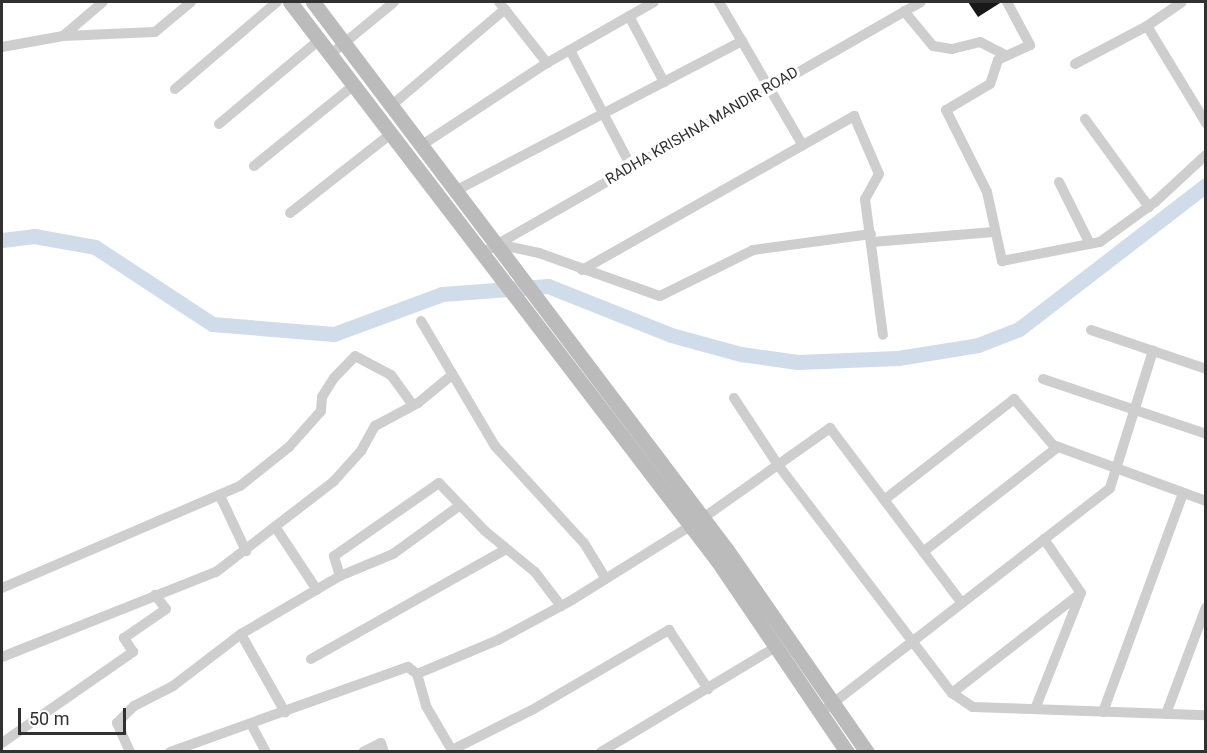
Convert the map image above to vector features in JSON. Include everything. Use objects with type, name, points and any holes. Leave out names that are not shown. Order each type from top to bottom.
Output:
[{"type":"street","points":[[63,36],[103,2]]},
{"type":"street","points":[[2,47],[63,36],[155,32],[191,2]]},
{"type":"street","points":[[175,89],[277,2]]},
{"type":"street","points":[[290,2],[530,314],[697,521],[847,752]]},
{"type":"street","points":[[313,2],[555,321],[697,521],[834,702],[867,752]]},
{"type":"street","points":[[331,54],[394,2]]},
{"type":"street","points":[[422,145],[547,63],[654,2]]},
{"type":"street","points":[[719,2],[802,144]]},
{"type":"street","name":"RADHA KRISHNA MANDIR ROAD","points":[[486,256],[497,244],[921,2]]},
{"type":"street","points":[[1007,2],[1030,45],[998,60],[990,84],[946,110],[987,192],[1002,261],[1100,242],[1149,207],[1206,155]]},
{"type":"street","points":[[1075,64],[1147,26],[1182,2]]},
{"type":"street","points":[[392,105],[501,3],[547,63]]},
{"type":"street","points":[[904,10],[933,46],[952,50],[980,42],[1007,56]]},
{"type":"street","points":[[629,16],[664,82]]},
{"type":"street","points":[[1147,26],[1206,123]]},
{"type":"street","points":[[219,124],[319,40]]},
{"type":"street","points":[[457,190],[742,41]]},
{"type":"street","points":[[570,50],[631,166]]},
{"type":"street","points":[[255,166],[354,85]]},
{"type":"street","points":[[582,270],[854,116],[879,174],[865,199],[883,335]]},
{"type":"street","points":[[1085,119],[1149,207]]},
{"type":"street","points":[[290,213],[392,133]]},
{"type":"street","points":[[1059,182],[1090,244]]},
{"type":"street","points":[[497,244],[539,253],[660,296],[753,250],[871,238],[994,232]]},
{"type":"street","points":[[421,321],[495,446],[584,543],[606,579]]},
{"type":"street","points":[[1091,330],[1206,369]]},
{"type":"street","points":[[821,713],[1110,488],[1153,351]]},
{"type":"street","points":[[2,588],[221,498],[289,447],[321,411],[321,397],[334,378],[356,356],[391,375],[413,405]]},
{"type":"street","points":[[2,657],[216,572],[334,481],[361,451],[375,426],[413,405],[453,374]]},
{"type":"street","points":[[1043,379],[1206,434]]},
{"type":"street","points":[[734,398],[778,465],[952,693],[973,707],[1206,715]]},
{"type":"street","points":[[884,500],[1014,399],[1058,447],[1206,501]]},
{"type":"street","points":[[417,674],[561,606],[697,521],[830,428],[962,603]]},
{"type":"street","points":[[924,552],[1058,447]]},
{"type":"street","points":[[340,576],[334,556],[439,483],[459,506],[506,549],[536,572],[561,606]]},
{"type":"street","points":[[1103,712],[1183,493]]},
{"type":"street","points":[[221,498],[246,551]]},
{"type":"street","points":[[130,752],[117,723],[134,706],[173,686],[241,634],[340,576],[393,554],[459,506]]},
{"type":"street","points":[[276,528],[317,590]]},
{"type":"street","points":[[1044,539],[1081,593]]},
{"type":"street","points":[[311,659],[506,549]]},
{"type":"street","points":[[952,693],[1081,593]]},
{"type":"street","points":[[1035,710],[1081,593]]},
{"type":"street","points":[[2,743],[134,652],[124,638],[166,609],[155,595]]},
{"type":"street","points":[[1166,714],[1206,607]]},
{"type":"street","points":[[170,752],[408,667],[417,674],[426,706],[452,751],[532,710],[669,630],[708,689]]},
{"type":"street","points":[[241,634],[285,712]]},
{"type":"street","points":[[605,751],[777,647]]},
{"type":"street","points":[[251,724],[266,752]]},
{"type":"street","points":[[363,752],[381,742],[384,752]]},
{"type":"building","points":[[968,2],[1000,2],[1000,3],[978,17]]},
{"type":"waterway","points":[[2,240],[34,236],[95,247],[212,324],[334,334],[442,294],[548,286],[671,335],[741,354],[797,362],[898,358],[978,345],[1019,329],[1206,185]]}]
